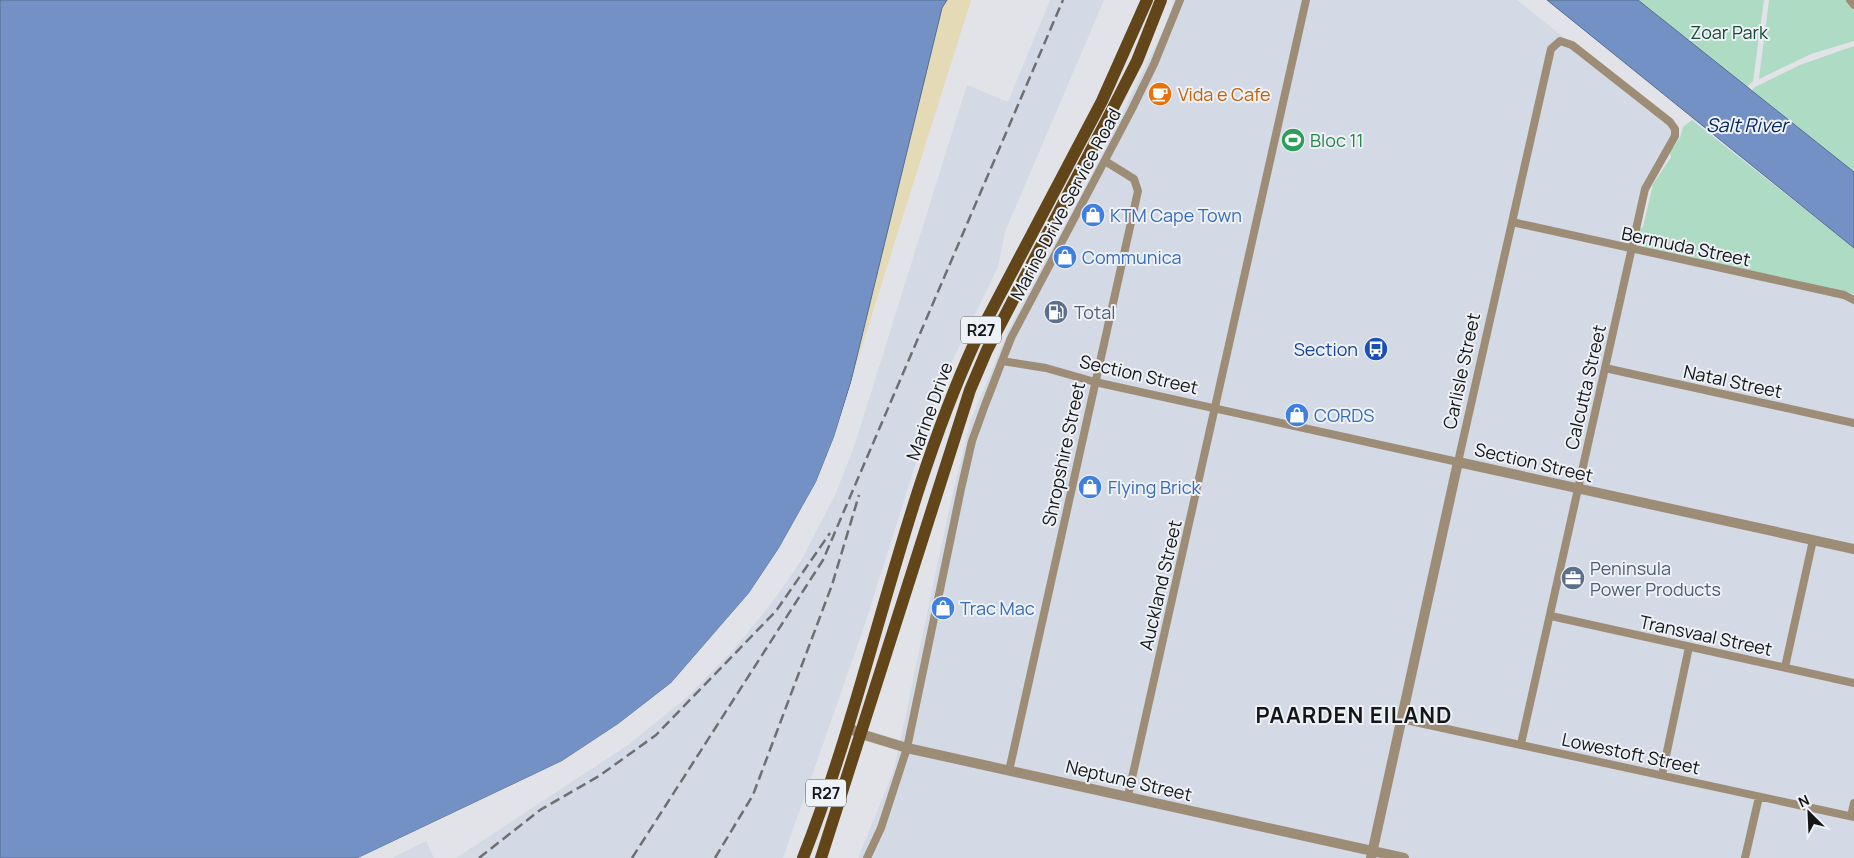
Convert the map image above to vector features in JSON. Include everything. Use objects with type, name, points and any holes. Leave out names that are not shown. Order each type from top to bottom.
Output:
[{"type":"main road","name":"Marine Drive","points":[[803,858],[849,728],[917,498],[955,385],[974,344],[1102,101],[1147,0]]},
{"type":"main road","name":"Marine Drive","points":[[821,858],[970,390],[987,350],[1137,61],[1161,0]]},
{"type":"street","name":"Marine Drive Service Road","points":[[866,858],[881,828],[907,748],[972,441],[1011,338],[1154,64],[1180,0]]},
{"type":"street","name":"Auckland Street","points":[[1128,796],[1306,0]]},
{"type":"street","points":[[1850,0],[1854,5]]},
{"type":"street","name":"Carlisle Street","points":[[1372,855],[1552,46],[1557,42],[1564,41],[1572,45],[1670,122],[1675,132]]},
{"type":"street","name":"Calcutta Street","points":[[1521,744],[1551,616],[1630,249],[1647,182],[1675,138],[1675,132]]},
{"type":"street","name":"Shropshire Street","points":[[1009,770],[1138,191],[1134,179],[1105,161]]},
{"type":"street","name":"Bermuda Street","points":[[1512,222],[1844,295],[1854,300]]},
{"type":"street","name":"Section Street","points":[[1002,361],[1046,368],[1094,382],[1854,549]]},
{"type":"street","name":"Natal Street","points":[[1605,368],[1854,423]]},
{"type":"street","points":[[1785,667],[1813,540]]},
{"type":"street","name":"Transvaal Street","points":[[1551,616],[1854,683]]},
{"type":"street","points":[[1662,775],[1689,647]]},
{"type":"street","name":"Lowestoft Street","points":[[1401,719],[1852,817]]},
{"type":"street","name":"Neptune Street","points":[[849,728],[861,734],[907,748],[1128,796],[1372,855],[1404,858]]},
{"type":"street","points":[[1745,858],[1759,797]]},
{"type":"street","points":[[1852,817],[1854,802]]},
{"type":"shaded area","points":[[1050,0],[1104,0],[1005,232],[998,267],[941,384],[864,627],[783,858],[456,858],[628,745],[687,697],[733,650],[771,604],[801,561],[836,493],[855,444],[967,85],[1008,102]]},
{"type":"shaded area","points":[[1174,0],[1517,0],[1669,122],[1675,131],[1646,182],[1631,250],[1854,301],[1854,858],[858,858],[894,770],[949,510],[970,423],[1008,331],[1100,159],[1168,20]]},
{"type":"shaded area","points":[[426,841],[434,858],[392,858]]},
{"type":"green space","name":"Zoar Park","points":[[1638,0],[1764,0],[1753,81],[1747,87]]},
{"type":"green space","points":[[1769,0],[1845,0],[1854,11],[1854,41],[1811,54],[1759,79]]},
{"type":"green space","points":[[1854,46],[1854,172],[1752,90],[1800,65]]},
{"type":"green space","points":[[1692,120],[1854,248],[1854,294],[1647,248],[1639,243],[1638,230],[1643,227],[1653,184],[1671,157],[1670,152],[1680,138],[1683,127]]},
{"type":"sand","points":[[947,0],[971,0],[851,381],[942,8]]},
{"type":"water","points":[[0,0],[947,0],[942,8],[851,381],[834,437],[816,482],[779,548],[749,593],[671,683],[618,724],[562,761],[358,858],[0,858]]},
{"type":"water","name":"Salt River","points":[[1547,0],[1638,0],[1854,172],[1854,248]]},
{"type":"pier","points":[[863,345],[836,437],[818,484],[781,549],[751,595],[673,684],[620,726],[563,763],[364,858],[358,858],[562,761],[618,724],[671,683],[749,593],[779,548],[816,482],[834,437]]},
{"type":"railway","points":[[632,858],[823,560],[1063,0]]},
{"type":"railway","points":[[715,858],[753,795],[832,585],[859,495]]},
{"type":"railway","points":[[479,858],[540,810],[599,776],[656,735],[776,611],[830,533]]},
{"type":"place","name":"Vida e Cafe","points":[[1160,94]]},
{"type":"place","name":"Bloc 11","points":[[1293,140]]},
{"type":"place","name":"KTM Cape Town","points":[[1093,215]]},
{"type":"place","name":"Communica","points":[[1065,257]]},
{"type":"place","name":"Total","points":[[1056,312]]},
{"type":"place","name":"Section","points":[[1376,349]]},
{"type":"place","name":"CORDS","points":[[1297,415]]},
{"type":"place","name":"Flying Brick","points":[[1090,487]]},
{"type":"place","name":"Peninsula Power Products","points":[[1573,578]]},
{"type":"place","name":"Trac Mac","points":[[943,608]]},
{"type":"district","name":"PAARDEN EILAND","points":[[1354,715]]}]
